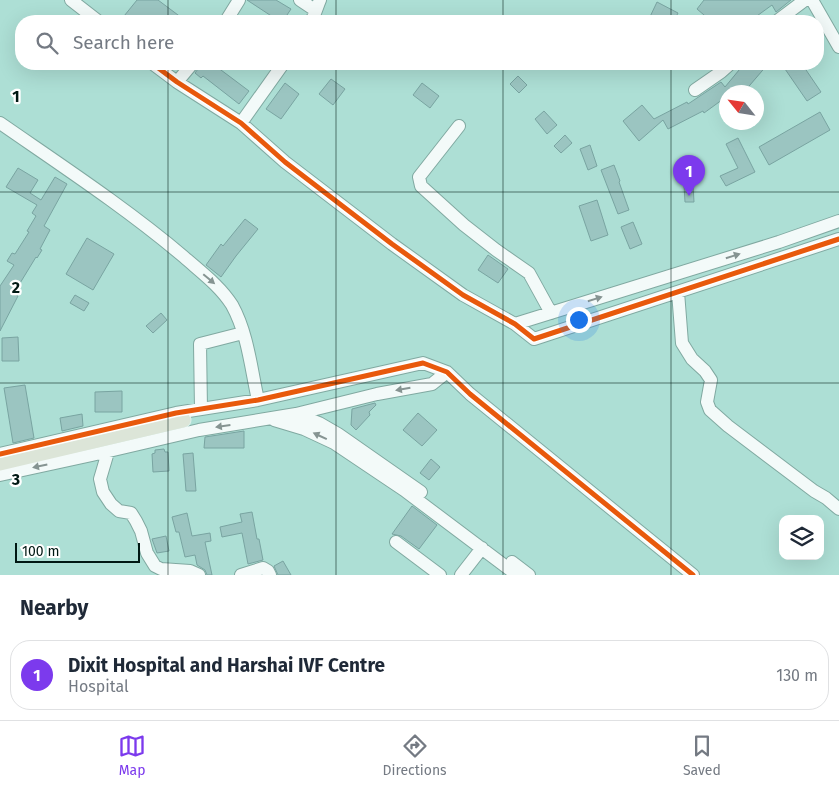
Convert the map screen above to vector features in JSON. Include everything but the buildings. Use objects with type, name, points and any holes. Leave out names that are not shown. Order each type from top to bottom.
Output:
[{"type":"main road","points":[[0,463],[183,420]]},
{"type":"street","points":[[71,0],[90,15]]},
{"type":"street","points":[[230,15],[239,0]]},
{"type":"street","points":[[300,0],[315,10]]},
{"type":"street","points":[[785,15],[804,0]]},
{"type":"street","points":[[812,0],[821,15]]},
{"type":"street","points":[[824,21],[839,47]]},
{"type":"street","points":[[162,70],[177,82],[242,123],[285,162],[392,244],[463,295],[514,324],[534,339],[839,239]]},
{"type":"street","points":[[177,82],[187,70]]},
{"type":"street","points":[[242,123],[279,70]]},
{"type":"street","points":[[695,90],[723,70]]},
{"type":"street","points":[[0,123],[136,218],[217,286],[236,313],[243,333],[258,400]]},
{"type":"street","points":[[459,126],[419,177],[421,186],[470,230],[530,273],[551,313]]},
{"type":"street","points":[[514,324],[779,242],[839,221]]},
{"type":"street","points":[[678,292],[682,343],[711,380],[707,402],[710,410],[728,426],[839,508]]},
{"type":"street","points":[[201,409],[200,344],[243,333]]},
{"type":"street","points":[[0,454],[176,413],[258,400],[422,363],[447,372],[470,394],[693,575]]},
{"type":"street","points":[[0,475],[199,430],[272,419],[377,394],[432,384],[447,372]]},
{"type":"street","points":[[296,414],[319,423],[346,439],[410,484],[529,575]]},
{"type":"street","points":[[272,419],[304,429],[334,443],[404,490],[517,575]]},
{"type":"street","points":[[108,452],[100,479],[103,492],[111,504],[119,511],[131,514],[136,521],[147,553],[155,566],[161,569],[190,571],[199,575]]},
{"type":"street","points":[[396,542],[440,575]]},
{"type":"street","points":[[461,575],[482,548]]},
{"type":"street","points":[[241,575],[263,568],[270,575]]},
{"type":"cycle path","points":[[161,70],[241,123],[285,162],[392,244],[463,295],[515,324],[534,339],[839,239]]},
{"type":"cycle path","points":[[0,454],[176,413],[258,400],[423,363],[447,372],[470,394],[693,575]]},
{"type":"place","name":"Dixit Hospital and Harshai IVF Centre","points":[[689,196]]}]
